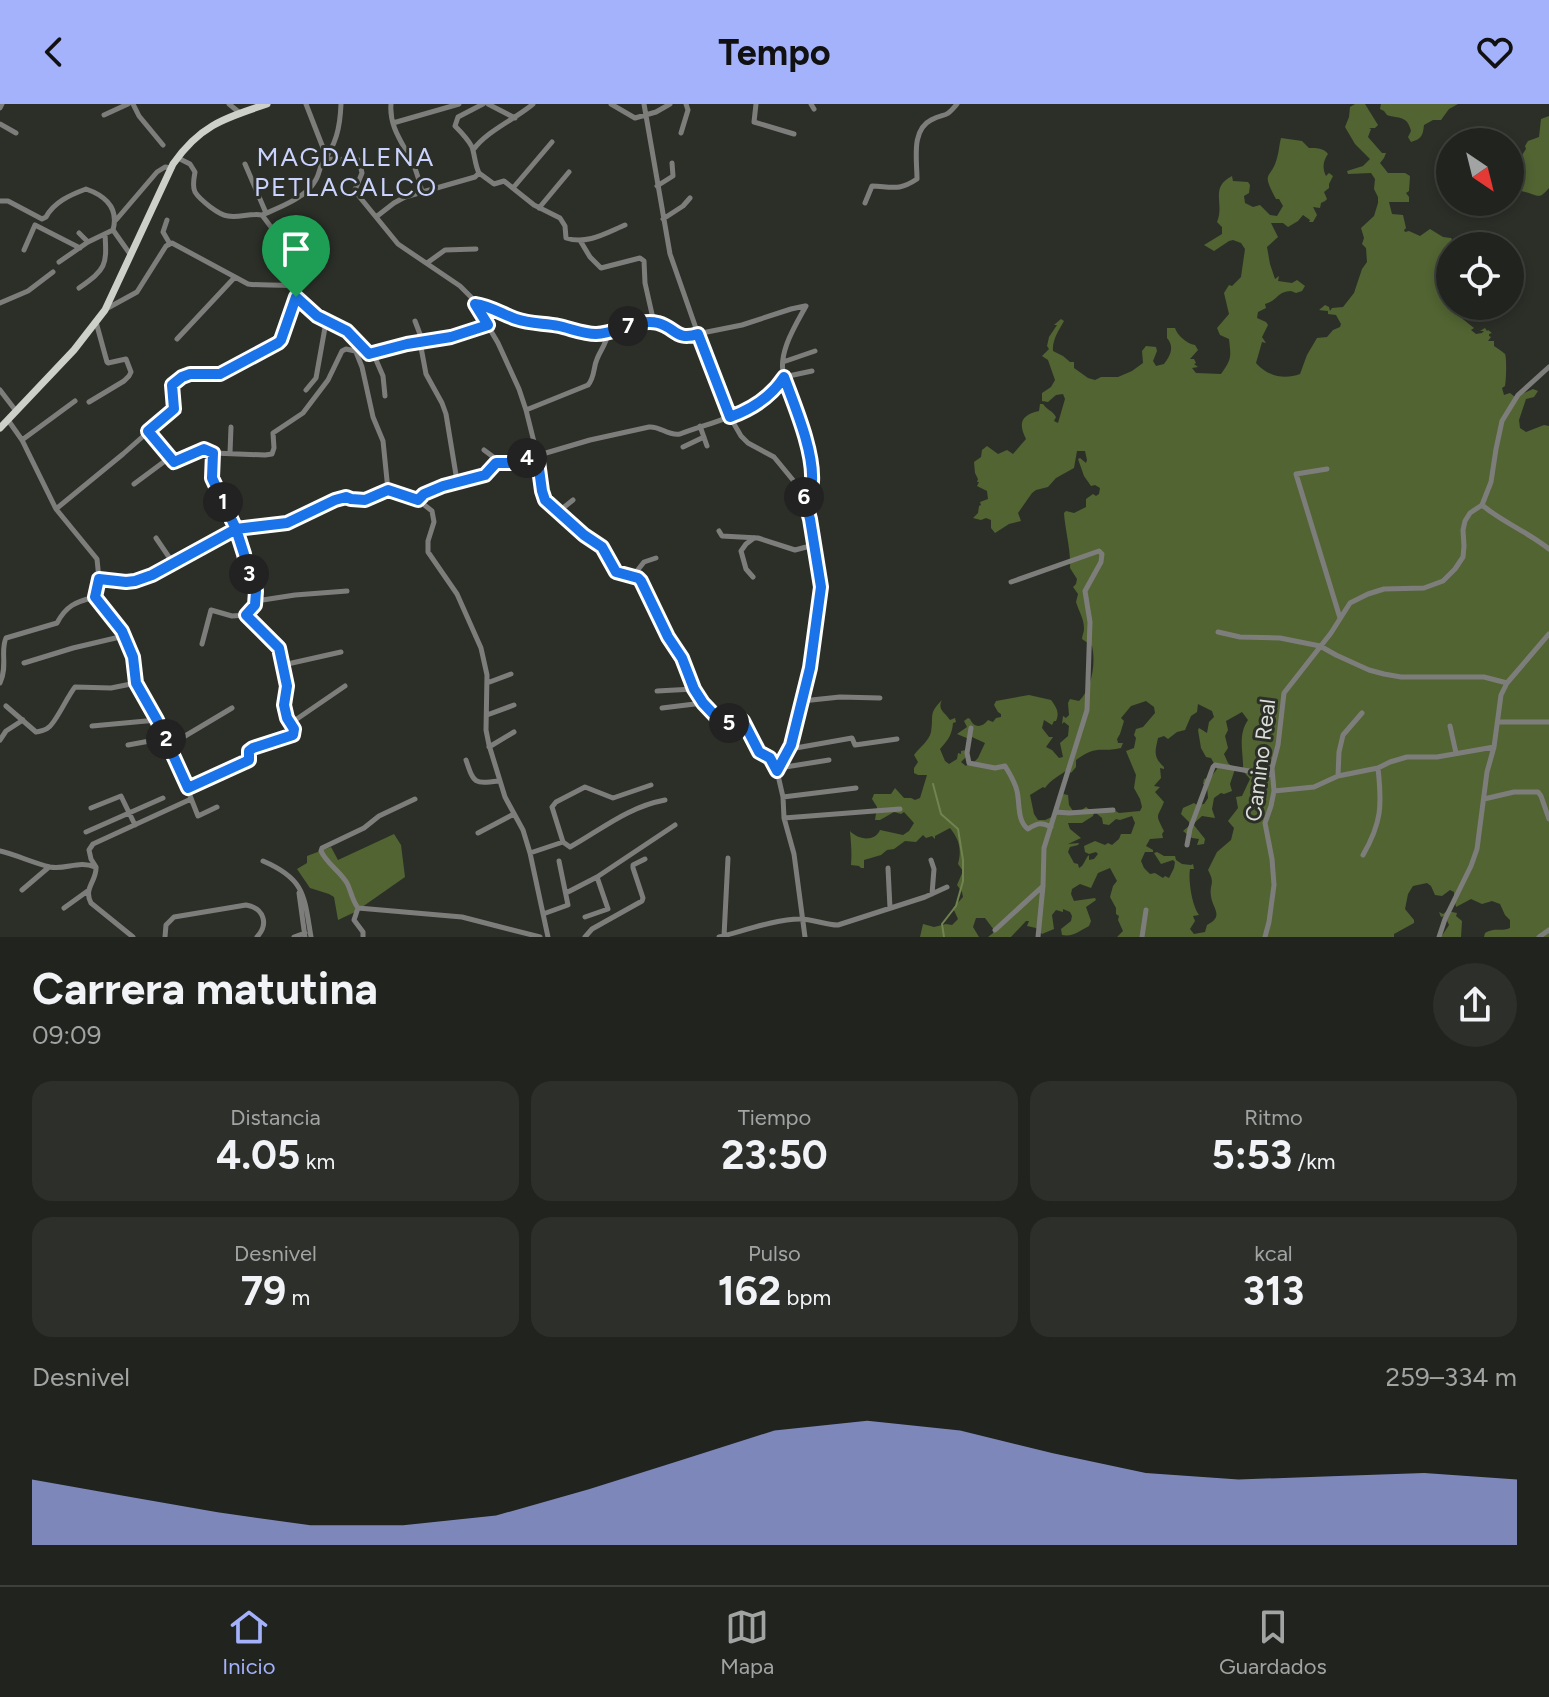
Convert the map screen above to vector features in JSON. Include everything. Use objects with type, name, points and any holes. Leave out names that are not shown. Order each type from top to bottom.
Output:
[{"type":"main road","points":[[0,428],[74,350],[105,310],[172,168],[187,146],[206,128],[267,104]]},
{"type":"street","points":[[104,115],[130,104],[163,145]]},
{"type":"street","points":[[229,104],[240,113]]},
{"type":"street","points":[[306,104],[327,159]]},
{"type":"street","points":[[178,158],[190,164],[195,172],[195,192],[216,211],[231,217],[264,214],[307,190],[315,182],[321,165],[335,145],[341,104]]},
{"type":"street","points":[[391,104],[390,117],[418,176],[422,192]]},
{"type":"street","points":[[393,123],[459,104]]},
{"type":"street","points":[[516,118],[485,104],[458,117],[455,126],[468,140],[479,173],[494,184],[504,181],[539,208],[558,216],[563,220],[566,238],[581,242],[625,225]]},
{"type":"street","points":[[473,150],[533,104]]},
{"type":"street","points":[[611,104],[635,118],[670,104]]},
{"type":"street","points":[[644,104],[670,254],[698,334],[730,417],[741,436],[774,457],[802,491],[814,545],[821,587],[810,668],[790,749],[778,769]]},
{"type":"street","points":[[681,133],[688,110],[686,104]]},
{"type":"street","points":[[756,104],[754,122],[794,134]]},
{"type":"street","points":[[865,203],[872,186],[900,188],[917,179],[916,148],[920,129],[931,119],[948,115],[957,104]]},
{"type":"street","points":[[0,124],[16,133]]},
{"type":"street","points":[[513,188],[552,142]]},
{"type":"street","points":[[327,159],[361,162],[362,173],[355,190],[376,217],[398,244],[460,286],[475,304],[519,389],[537,454],[543,496],[584,535],[602,547],[616,572],[641,581],[703,703],[721,722],[743,721],[759,752],[770,758],[778,769],[805,937]]},
{"type":"street","points":[[657,186],[673,176],[672,163]]},
{"type":"street","points":[[245,164],[264,214],[287,260],[296,297],[317,316],[347,331],[371,354],[383,376],[385,396]]},
{"type":"street","points":[[115,221],[157,172],[165,167],[172,168]]},
{"type":"street","points":[[539,208],[569,172]]},
{"type":"street","points":[[376,217],[394,203],[475,177],[479,173]]},
{"type":"street","points":[[0,201],[8,201],[42,219],[51,207],[86,189],[108,202],[115,214],[113,230],[130,254]]},
{"type":"street","points":[[663,219],[690,198]]},
{"type":"street","points":[[24,250],[38,217]]},
{"type":"street","points":[[167,220],[163,232],[170,244]]},
{"type":"street","points":[[35,225],[80,248]]},
{"type":"street","points":[[59,262],[88,242],[113,230]]},
{"type":"street","points":[[79,233],[88,242]]},
{"type":"street","points":[[79,288],[98,275],[106,261],[105,234]]},
{"type":"street","points":[[581,242],[601,268],[640,258],[644,261],[645,283],[654,323]]},
{"type":"street","points":[[105,310],[137,292],[166,246],[172,243],[248,284],[292,286]]},
{"type":"street","points":[[427,263],[445,250],[476,249]]},
{"type":"street","points":[[0,303],[28,291],[53,272]]},
{"type":"street","points":[[177,339],[235,277]]},
{"type":"street","points":[[56,509],[174,409],[172,385],[177,380],[190,374],[220,374],[278,343],[296,297]]},
{"type":"street","points":[[475,304],[527,322],[588,333],[659,323],[682,337],[742,325],[806,306],[795,325],[782,369],[813,471],[812,482],[802,491]]},
{"type":"street","points":[[415,321],[426,374],[446,414],[457,481]]},
{"type":"street","points":[[89,402],[124,381],[131,372],[126,359],[107,362],[96,322]]},
{"type":"street","points":[[306,390],[316,378],[326,322]]},
{"type":"street","points":[[148,431],[174,462],[204,449],[213,453],[272,454],[274,431],[303,413],[328,380],[342,351],[346,349],[371,354],[451,337],[488,325]]},
{"type":"street","points":[[526,410],[588,385],[608,332]]},
{"type":"street","points":[[783,362],[815,351]]},
{"type":"street","points":[[356,352],[373,417],[383,441],[388,490]]},
{"type":"street","name":"Camino Real","points":[[1265,937],[1274,885],[1265,823],[1274,791],[1272,775],[1284,693],[1331,633],[1350,603],[1384,589],[1424,588],[1443,581],[1455,569],[1463,557],[1465,521],[1482,505],[1491,482],[1502,421],[1518,395],[1549,367]]},
{"type":"street","points":[[784,377],[812,371]]},
{"type":"street","points":[[418,500],[457,481],[485,475],[496,463],[512,463],[633,430],[658,427],[674,435],[730,417],[761,402],[780,385],[784,377]]},
{"type":"street","points":[[0,390],[16,411]]},
{"type":"street","points":[[22,440],[75,401]]},
{"type":"street","points":[[8,420],[22,440],[56,509],[97,559],[99,579],[95,597]]},
{"type":"street","points":[[700,426],[707,446]]},
{"type":"street","points":[[230,453],[231,427]]},
{"type":"street","points":[[683,447],[704,437]]},
{"type":"street","points":[[484,450],[501,463]]},
{"type":"street","points":[[213,453],[212,478],[236,529],[255,587],[256,601],[246,615]]},
{"type":"street","points":[[134,484],[169,458]]},
{"type":"street","points":[[1327,469],[1296,474],[1340,618]]},
{"type":"street","points":[[99,579],[135,581],[152,575],[236,529],[287,523],[346,497],[365,500],[388,490],[418,500],[429,508],[434,517],[428,552],[457,594],[481,648],[487,683],[486,730],[489,747],[505,797],[523,830],[548,937]]},
{"type":"street","points":[[558,512],[573,500]]},
{"type":"street","points":[[1482,505],[1549,549]]},
{"type":"street","points":[[719,531],[722,536],[755,538],[795,550],[814,545]]},
{"type":"street","points":[[156,538],[173,563]]},
{"type":"street","points":[[753,577],[746,569],[741,551],[755,538]]},
{"type":"street","points":[[1541,543],[1549,542]]},
{"type":"street","points":[[1011,582],[1099,551],[1102,554],[1101,562],[1085,591],[1090,622],[1087,710],[1044,848],[1038,937]]},
{"type":"street","points":[[633,576],[644,562],[656,558]]},
{"type":"street","points":[[256,601],[347,591]]},
{"type":"street","points":[[95,597],[124,636],[133,657],[136,683],[170,745],[198,816],[217,807]]},
{"type":"street","points":[[0,683],[6,638],[57,623],[67,608],[95,597]]},
{"type":"street","points":[[188,788],[249,760],[249,751],[253,748],[293,735],[294,729],[284,705],[287,686],[279,648],[246,615],[232,616],[211,610],[202,644]]},
{"type":"street","points":[[1218,632],[1240,637],[1280,638],[1320,646],[1384,674],[1401,677],[1484,677],[1507,683]]},
{"type":"street","points":[[1439,937],[1477,849],[1501,695],[1507,683],[1549,634]]},
{"type":"street","points":[[24,663],[124,636]]},
{"type":"street","points":[[283,665],[341,652]]},
{"type":"street","points":[[487,683],[511,674]]},
{"type":"street","points":[[6,706],[36,732],[52,725],[75,687],[111,688],[136,683]]},
{"type":"street","points":[[291,723],[345,686]]},
{"type":"street","points":[[657,691],[694,689]]},
{"type":"street","points":[[802,701],[840,697],[880,698]]},
{"type":"street","points":[[662,708],[703,703]]},
{"type":"street","points":[[487,715],[514,705]]},
{"type":"street","points":[[170,745],[232,708]]},
{"type":"street","points":[[1338,776],[1343,735],[1362,713]]},
{"type":"street","points":[[0,740],[6,731],[23,720]]},
{"type":"street","points":[[92,726],[157,720]]},
{"type":"street","points":[[1498,722],[1549,722]]},
{"type":"street","points":[[1450,726],[1456,753]]},
{"type":"street","points":[[971,728],[967,753],[969,763],[995,768],[1005,766],[1017,787],[1024,828],[1042,822],[1051,827]]},
{"type":"street","points":[[489,747],[514,732]]},
{"type":"street","points":[[128,745],[166,738]]},
{"type":"street","points":[[790,749],[852,738],[855,745],[897,739]]},
{"type":"street","points":[[1274,791],[1314,787],[1338,776],[1378,768],[1407,757],[1437,757],[1494,747]]},
{"type":"street","points":[[466,760],[472,779],[476,782],[499,781]]},
{"type":"street","points":[[778,769],[829,760]]},
{"type":"street","points":[[1187,845],[1190,829],[1215,765],[1272,775]]},
{"type":"street","points":[[1363,855],[1373,838],[1380,814],[1378,768]]},
{"type":"street","points":[[651,785],[613,798],[585,787],[556,802],[552,807],[563,842],[570,847],[631,810],[646,803],[665,800]]},
{"type":"street","points":[[783,797],[856,788]]},
{"type":"street","points":[[1484,799],[1514,792],[1538,792],[1549,819]]},
{"type":"street","points":[[91,808],[121,796],[135,825]]},
{"type":"street","points":[[86,832],[163,798]]},
{"type":"street","points":[[133,937],[94,907],[88,898],[90,882],[96,874],[90,846],[191,799]]},
{"type":"street","points":[[415,799],[322,848],[325,859],[348,885],[354,904],[358,908],[462,917],[540,937]]},
{"type":"street","points":[[784,818],[900,809]]},
{"type":"street","points":[[1056,812],[1113,810]]},
{"type":"street","points":[[478,833],[514,814]]},
{"type":"street","points":[[566,893],[597,877],[675,825]]},
{"type":"street","points":[[530,853],[563,842]]},
{"type":"street","points":[[0,851],[50,867],[81,863],[96,867]]},
{"type":"street","points":[[728,858],[722,936],[802,919],[838,925],[947,887]]},
{"type":"street","points":[[585,937],[592,929],[642,901],[633,865],[645,859]]},
{"type":"street","points":[[931,860],[934,869],[932,894]]},
{"type":"street","points":[[263,861],[288,874],[300,888],[308,935],[294,937]]},
{"type":"street","points":[[543,914],[568,905],[559,861]]},
{"type":"street","points":[[22,890],[50,867]]},
{"type":"street","points":[[888,868],[890,908]]},
{"type":"street","points":[[585,917],[608,909],[597,877]]},
{"type":"street","points":[[995,930],[1043,886]]},
{"type":"street","points":[[64,908],[89,890]]},
{"type":"street","points":[[165,937],[166,925],[174,917],[246,905],[253,906],[264,919],[264,928],[257,937]]},
{"type":"street","points":[[358,908],[354,920],[363,937]]},
{"type":"street","points":[[1142,937],[1146,910]]},
{"type":"street","points":[[1539,937],[1549,930]]},
{"type":"green space","points":[[1365,104],[1378,125],[1369,128],[1368,137],[1382,153],[1386,153],[1380,163],[1388,173],[1410,176],[1409,191],[1406,193],[1409,202],[1389,202],[1392,214],[1403,215],[1405,232],[1420,236],[1430,229],[1436,233],[1436,320],[1464,320],[1476,334],[1482,333],[1484,331],[1480,331],[1485,328],[1492,333],[1488,341],[1494,341],[1494,346],[1505,354],[1504,395],[1510,393],[1515,397],[1533,389],[1538,391],[1534,397],[1526,399],[1519,420],[1520,428],[1526,432],[1549,426],[1549,937],[1484,937],[1489,931],[1510,928],[1510,920],[1500,904],[1492,901],[1482,904],[1471,899],[1456,907],[1454,892],[1450,890],[1442,896],[1435,895],[1427,883],[1413,886],[1408,894],[1405,909],[1414,923],[1394,934],[1394,937],[1117,937],[1123,931],[1110,897],[1117,881],[1110,868],[1098,873],[1091,888],[1080,884],[1072,889],[1074,901],[1096,900],[1086,907],[1091,921],[1089,926],[1073,934],[1062,935],[1061,929],[1071,921],[1072,916],[1063,909],[1063,912],[1056,910],[1052,915],[1054,929],[1042,934],[1036,928],[1027,926],[1029,921],[1026,921],[1011,937],[988,937],[994,930],[985,918],[976,918],[973,927],[979,937],[920,937],[923,924],[934,927],[952,925],[958,919],[953,908],[963,897],[957,885],[963,871],[958,864],[960,849],[953,832],[950,828],[935,836],[935,839],[923,835],[916,842],[905,841],[894,849],[864,860],[864,868],[861,868],[851,865],[850,831],[866,838],[878,834],[880,830],[903,835],[909,831],[914,823],[904,812],[894,812],[875,820],[877,807],[872,799],[874,794],[891,794],[895,788],[904,798],[920,798],[927,775],[914,773],[918,762],[914,755],[930,735],[933,712],[942,700],[942,711],[950,720],[955,718],[956,722],[940,749],[949,764],[957,759],[958,753],[966,750],[966,757],[961,762],[966,766],[973,763],[985,743],[957,734],[967,727],[964,721],[968,718],[978,726],[988,720],[993,722],[1001,717],[994,705],[996,701],[1029,695],[1051,700],[1056,707],[1056,721],[1052,725],[1044,720],[1042,728],[1049,737],[1053,737],[1046,747],[1059,758],[1063,757],[1060,743],[1068,736],[1069,726],[1064,722],[1062,724],[1063,716],[1066,718],[1069,715],[1070,699],[1079,701],[1083,696],[1093,668],[1092,646],[1082,639],[1084,625],[1076,602],[1078,594],[1073,587],[1077,579],[1070,568],[1064,513],[1074,513],[1086,507],[1086,499],[1099,494],[1100,488],[1091,486],[1078,459],[1086,463],[1085,451],[1077,451],[1074,468],[1056,478],[1048,487],[1032,493],[1018,513],[1021,521],[995,533],[991,520],[973,518],[978,513],[980,502],[988,499],[987,491],[977,486],[979,482],[974,462],[987,446],[998,454],[1007,450],[1013,454],[1026,439],[1023,420],[1039,411],[1040,404],[1053,413],[1056,417],[1054,421],[1058,423],[1065,399],[1063,394],[1056,395],[1048,402],[1042,401],[1042,393],[1055,380],[1048,360],[1042,356],[1049,349],[1049,337],[1057,325],[1054,325],[1061,319],[1064,321],[1053,351],[1074,362],[1074,368],[1088,378],[1118,377],[1132,371],[1143,363],[1142,351],[1146,346],[1156,347],[1153,361],[1156,366],[1164,364],[1171,348],[1167,328],[1175,328],[1183,339],[1195,345],[1198,350],[1190,359],[1194,359],[1198,367],[1192,368],[1196,373],[1221,374],[1229,361],[1230,350],[1229,339],[1220,335],[1217,328],[1229,314],[1224,293],[1241,277],[1245,249],[1233,240],[1214,251],[1204,245],[1222,234],[1222,227],[1217,222],[1219,191],[1232,176],[1233,181],[1248,182],[1250,185],[1249,193],[1244,196],[1245,203],[1253,207],[1260,205],[1270,215],[1277,216],[1283,206],[1271,190],[1268,176],[1275,165],[1281,138],[1302,141],[1309,148],[1324,151],[1328,154],[1324,165],[1326,176],[1329,173],[1333,176],[1324,192],[1327,199],[1320,208],[1313,207],[1317,215],[1313,222],[1303,215],[1288,227],[1283,223],[1271,223],[1278,237],[1267,247],[1275,279],[1279,276],[1278,281],[1292,283],[1297,280],[1305,286],[1296,293],[1283,293],[1258,312],[1257,318],[1268,325],[1262,337],[1266,343],[1262,342],[1256,363],[1276,376],[1300,374],[1317,338],[1327,337],[1341,324],[1336,315],[1319,310],[1325,305],[1330,311],[1343,307],[1354,293],[1367,262],[1361,228],[1374,216],[1378,197],[1371,173],[1348,174],[1347,171],[1363,166],[1370,159],[1355,144],[1345,127],[1350,107]],"holes":[[[1146,701],[1154,707],[1155,713],[1143,727],[1136,729],[1134,748],[1126,751],[1136,775],[1134,788],[1140,799],[1140,811],[1119,813],[1112,809],[1096,813],[1103,824],[1109,825],[1116,819],[1132,816],[1135,823],[1131,834],[1121,834],[1112,845],[1095,841],[1084,846],[1085,852],[1098,854],[1089,860],[1089,855],[1079,868],[1068,852],[1070,847],[1079,843],[1068,844],[1081,838],[1070,829],[1068,823],[1082,823],[1094,813],[1086,807],[1079,812],[1073,811],[1068,795],[1063,794],[1054,816],[1038,820],[1030,795],[1045,788],[1068,769],[1071,773],[1076,767],[1076,760],[1083,755],[1094,750],[1121,748],[1123,743],[1118,743],[1117,739],[1124,721],[1121,718],[1131,706]],[[1198,704],[1212,711],[1214,717],[1209,722],[1207,733],[1198,730],[1201,748],[1217,769],[1211,777],[1204,779],[1208,798],[1204,804],[1194,803],[1183,808],[1181,814],[1189,822],[1183,831],[1199,839],[1197,845],[1204,844],[1205,839],[1193,824],[1202,816],[1215,818],[1212,809],[1214,798],[1232,791],[1230,784],[1235,769],[1224,754],[1228,748],[1226,721],[1242,712],[1248,720],[1242,739],[1243,771],[1250,779],[1242,796],[1236,797],[1238,808],[1228,821],[1234,828],[1231,840],[1217,852],[1208,870],[1212,879],[1215,918],[1207,925],[1205,932],[1194,934],[1190,929],[1195,921],[1193,916],[1199,915],[1190,886],[1193,864],[1182,864],[1175,856],[1154,853],[1161,864],[1175,862],[1169,878],[1163,878],[1155,873],[1150,874],[1141,861],[1145,852],[1153,852],[1146,846],[1150,839],[1163,838],[1164,831],[1158,816],[1164,802],[1155,792],[1160,787],[1154,786],[1161,778],[1160,768],[1164,769],[1156,754],[1158,738],[1164,736],[1168,739],[1185,730],[1191,716],[1197,712]]]},
{"type":"green space","points":[[1381,104],[1458,104],[1449,109],[1441,120],[1424,125],[1421,136],[1411,142],[1407,122],[1387,115],[1380,109]]},
{"type":"green space","points":[[1549,116],[1549,188],[1538,196],[1524,192],[1524,152],[1528,141],[1539,137],[1541,119]]},
{"type":"green space","points":[[394,834],[401,845],[405,877],[355,912],[338,920],[334,897],[310,888],[297,869],[307,863],[307,856],[331,847],[338,860]]},
{"type":"green space","points":[[1447,911],[1457,913],[1456,916],[1462,921],[1461,937],[1441,937],[1449,925],[1439,912],[1443,914]]},
{"type":"waterway","points":[[933,784],[941,814],[958,829],[963,860],[963,881],[956,906],[942,924],[944,937]]},
{"type":"district","name":"MAGDALENA PETLACALCO","points":[[346,172]]},
{"type":"route","points":[[296,297],[278,343],[220,374],[190,374],[177,380],[172,385],[174,409],[148,431],[174,462],[204,449],[213,453],[212,478],[236,529],[152,575],[126,582],[99,579],[95,597],[122,631],[133,657],[136,683],[170,745],[188,788],[249,760],[249,751],[253,748],[293,735],[294,729],[284,705],[287,686],[279,648],[246,615],[255,605],[257,597],[236,529],[287,523],[335,500],[346,497],[365,500],[388,490],[418,500],[443,486],[485,475],[496,463],[512,463],[537,454],[545,500],[602,547],[616,572],[641,581],[703,703],[721,722],[743,721],[759,752],[770,758],[777,771],[791,745],[810,668],[821,587],[810,519],[802,491],[810,486],[813,471],[784,377],[780,385],[761,402],[730,417],[698,334],[682,337],[659,323],[588,333],[527,322],[475,304],[488,325],[451,337],[369,354],[347,331],[326,322],[296,297]]}]
